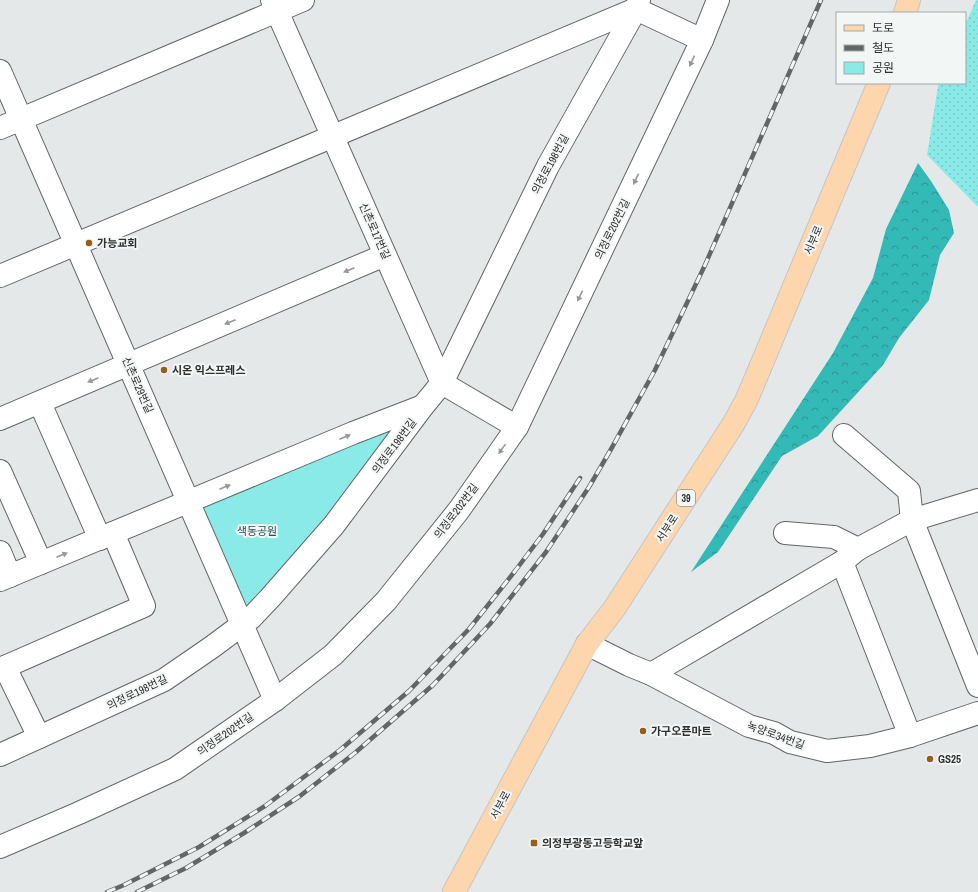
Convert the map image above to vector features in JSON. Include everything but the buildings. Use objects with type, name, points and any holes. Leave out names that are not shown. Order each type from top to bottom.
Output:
[{"type":"main road","points":[[905,12],[909,0]]},
{"type":"main road","name":"서부로","points":[[454,892],[587,644],[614,609],[734,423],[747,399],[879,84]]},
{"type":"street","points":[[0,128],[275,6],[304,0]]},
{"type":"street","name":"의정로202번길","points":[[0,847],[175,769],[275,700],[333,655],[386,601],[459,510],[517,427],[702,40],[718,0]]},
{"type":"street","points":[[0,276],[333,137],[636,3],[702,40]]},
{"type":"street","name":"의정로198번길","points":[[0,755],[164,680],[212,647],[251,618],[334,525],[442,383],[548,166],[636,3]]},
{"type":"street","name":"신촌로17번길","points":[[275,6],[442,383]]},
{"type":"street","name":"신촌로29번길","points":[[0,70],[275,700]]},
{"type":"street","points":[[0,419],[385,255]]},
{"type":"street","points":[[442,383],[517,427]]},
{"type":"street","points":[[39,737],[2,668],[144,606],[40,402]]},
{"type":"street","points":[[0,552],[5,578],[353,433],[423,406]]},
{"type":"street","points":[[844,435],[909,491],[912,520],[978,686]]},
{"type":"street","points":[[0,471],[41,563]]},
{"type":"street","points":[[650,674],[850,555],[912,520],[978,500]]},
{"type":"street","points":[[785,533],[834,537],[850,555],[910,736]]},
{"type":"street","name":"녹양로34번길","points":[[587,644],[650,674],[749,726],[774,733],[790,742],[827,751],[870,746],[910,736],[978,713]]},
{"type":"green space","points":[[976,0],[978,0],[978,207],[927,155],[939,84],[966,84],[966,23]]},
{"type":"green space","points":[[918,163],[949,210],[954,233],[940,255],[929,300],[899,338],[883,365],[818,436],[782,456],[718,552],[691,572],[833,353],[873,278],[886,229]]},
{"type":"green space","name":"색동공원","points":[[405,418],[353,490],[240,616],[195,505]]},
{"type":"railway","points":[[137,892],[186,868],[244,833],[300,796],[356,752],[433,685],[490,624],[546,552],[589,487],[655,370],[705,265],[821,0]]},
{"type":"railway","points":[[107,892],[199,847],[265,806],[340,750],[409,691],[469,629],[543,534],[580,478]]},
{"type":"place","name":"가능교회","points":[[89,243]]},
{"type":"place","name":"시온 익스프레스","points":[[164,370]]},
{"type":"place","name":"가구오픈마트","points":[[643,731]]},
{"type":"place","name":"GS25","points":[[930,759]]},
{"type":"place","name":"의정부광동고등학교앞","points":[[534,843]]}]
